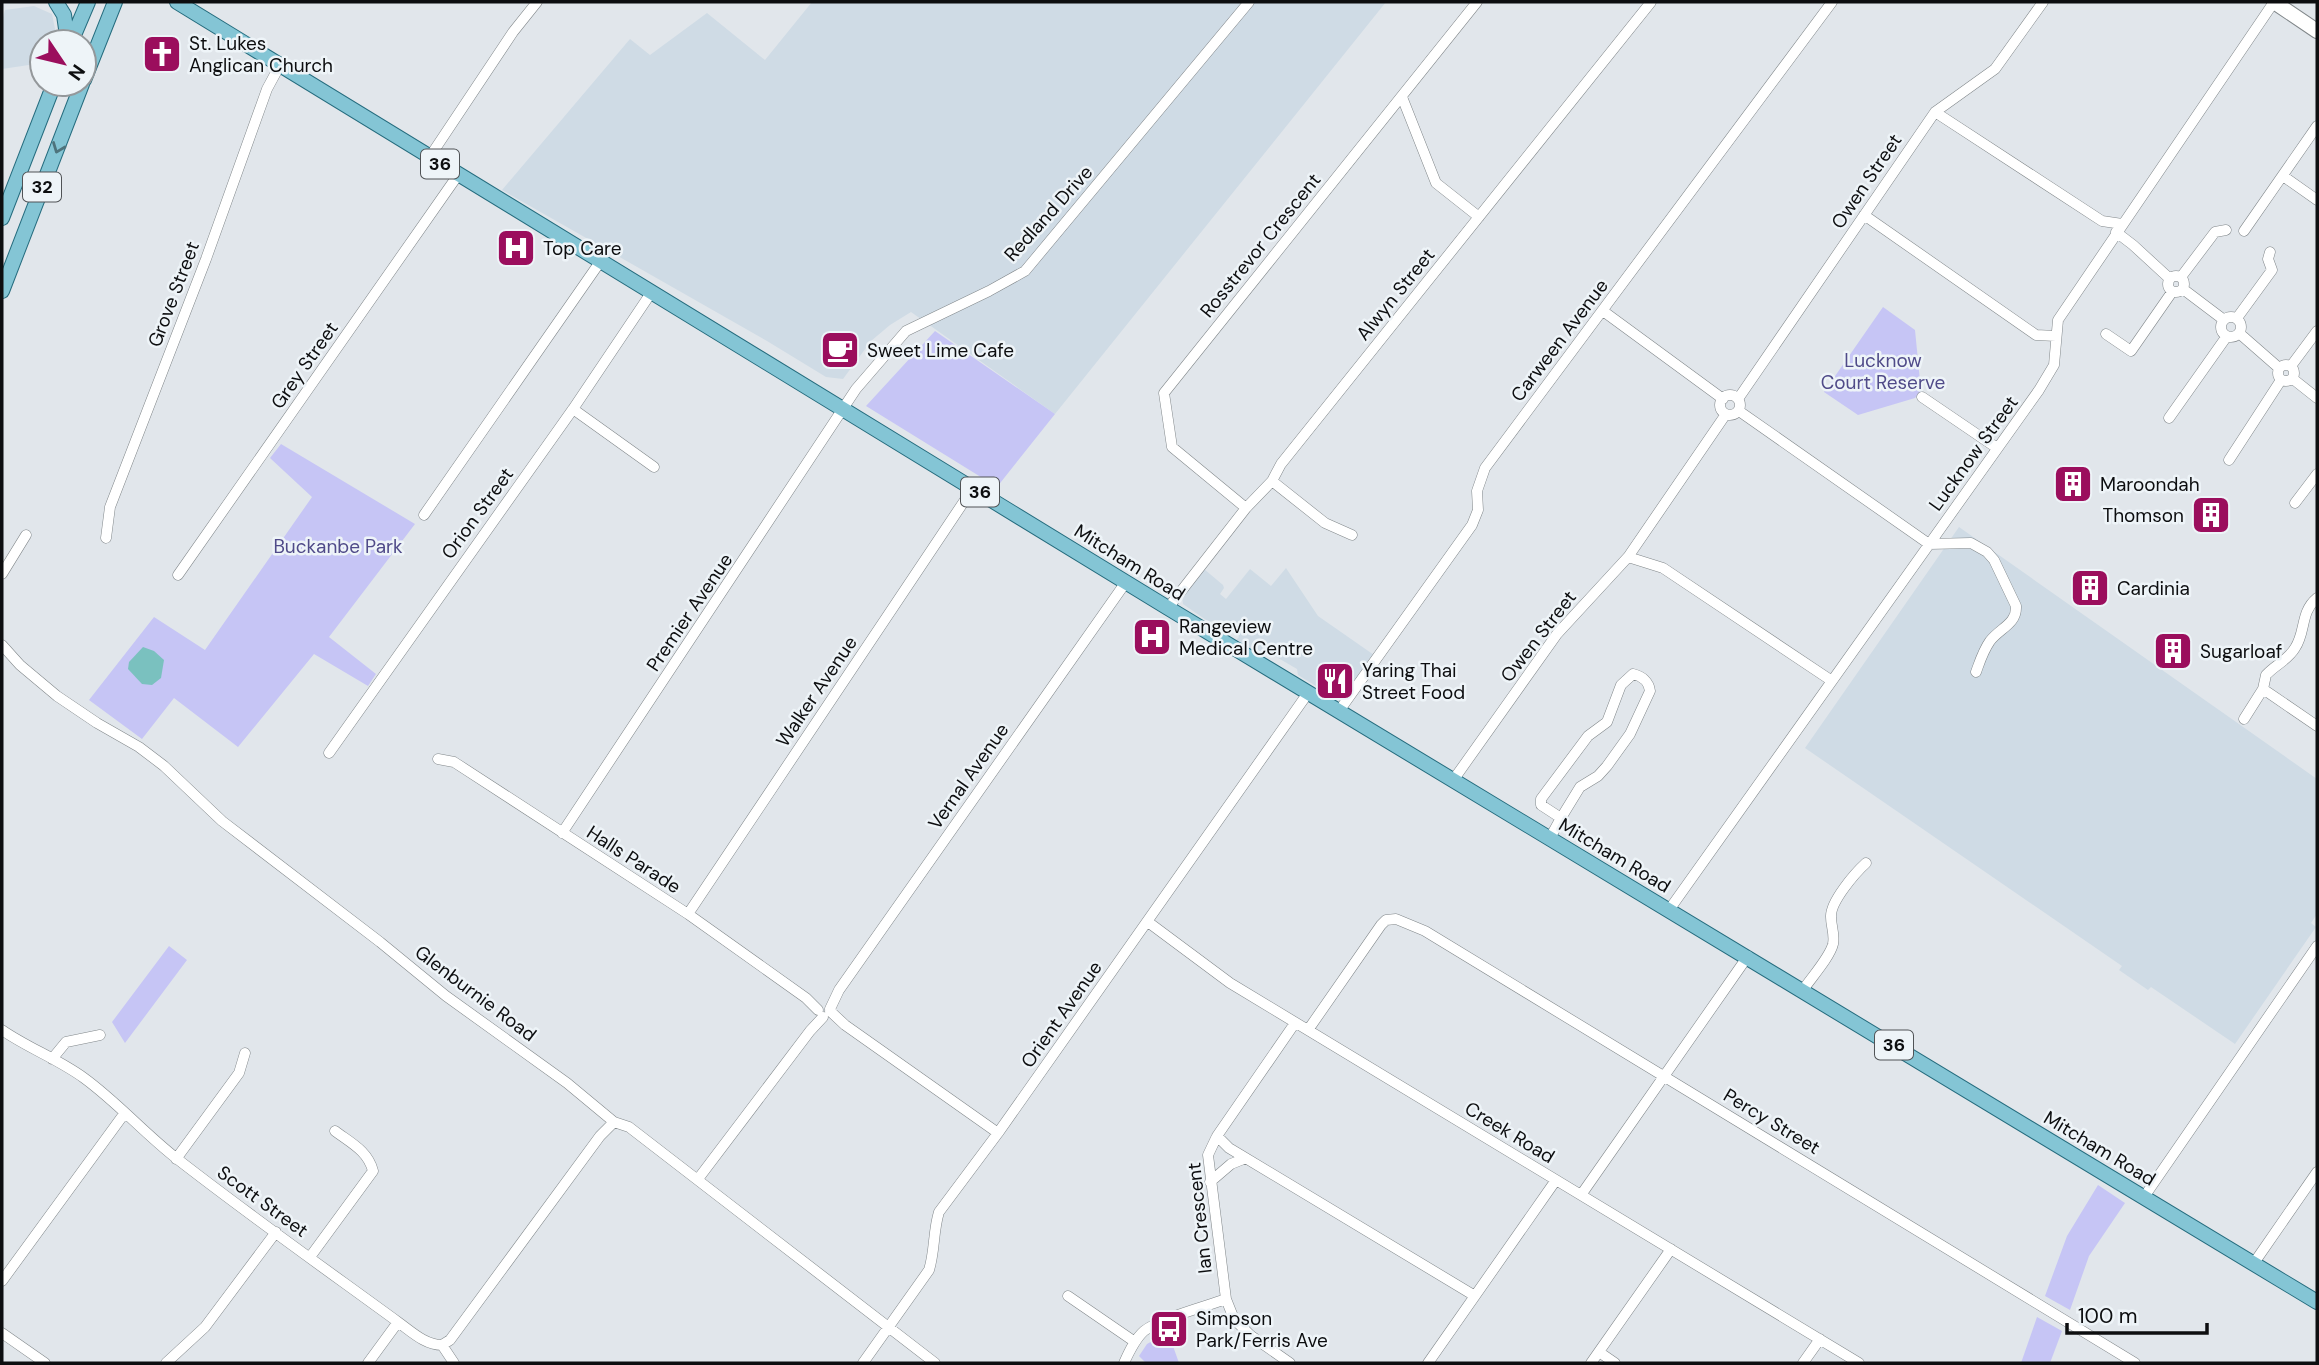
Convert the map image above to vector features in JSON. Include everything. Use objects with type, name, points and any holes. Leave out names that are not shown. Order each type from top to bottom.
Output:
[{"type":"main road","points":[[56,2],[64,15],[66,28]]},
{"type":"main road","points":[[76,28],[88,2]]},
{"type":"main road","name":"32","points":[[98,44],[115,2]]},
{"type":"main road","name":"Mitcham Road","points":[[177,2],[1168,608],[2317,1302]]},
{"type":"main road","name":"32","points":[[2,218],[49,98]]},
{"type":"main road","name":"32","points":[[2,291],[77,98]]},
{"type":"street","points":[[429,158],[513,32],[537,2]]},
{"type":"street","name":"Redland Drive","points":[[844,410],[856,389],[906,331],[1025,271],[1249,2]]},
{"type":"street","name":"Rosstrevor Crescent","points":[[1246,508],[1172,447],[1164,393],[1477,2]]},
{"type":"street","name":"Alwyn Street","points":[[1168,608],[1246,508],[1272,481],[1281,464],[1651,2]]},
{"type":"street","name":"Carween Avenue","points":[[1339,711],[1472,525],[1478,510],[1477,491],[1485,468],[1832,2]]},
{"type":"street","name":"Owen Street","points":[[1738,399],[1934,111],[1995,69],[2043,2]]},
{"type":"street","points":[[2274,2],[2317,31]]},
{"type":"street","name":"Lucknow Street","points":[[1669,910],[2039,390],[2054,365],[2058,320],[2274,2]]},
{"type":"street","name":"Grove Street","points":[[106,538],[110,507],[201,272],[267,89],[280,65]]},
{"type":"street","points":[[1402,97],[1436,183],[1479,217]]},
{"type":"street","points":[[1934,111],[2102,221],[2119,228],[2133,245],[2170,279]]},
{"type":"street","points":[[2244,230],[2317,126]]},
{"type":"street","name":"Grey Street","points":[[178,575],[458,175]]},
{"type":"street","points":[[2283,176],[2317,200]]},
{"type":"street","points":[[1864,215],[2036,335],[2056,336]]},
{"type":"street","points":[[2181,277],[2215,232],[2226,230]]},
{"type":"street","points":[[2237,318],[2272,270],[2268,259],[2270,253]]},
{"type":"street","points":[[424,515],[600,262]]},
{"type":"street","points":[[2174,276],[2181,277],[2185,283],[2183,289],[2178,293],[2172,292],[2168,287],[2170,279],[2174,276]]},
{"type":"street","points":[[2183,289],[2224,320]]},
{"type":"street","points":[[2106,334],[2131,351],[2172,292]]},
{"type":"street","name":"Orion Street","points":[[328,753],[573,409],[651,293]]},
{"type":"street","points":[[1603,311],[1723,399]]},
{"type":"street","points":[[2224,320],[2237,318],[2241,324],[2239,333],[2227,336]]},
{"type":"street","points":[[2224,320],[2222,330],[2227,336]]},
{"type":"street","points":[[2291,366],[2317,331]]},
{"type":"street","points":[[2239,333],[2279,368]]},
{"type":"street","points":[[2169,418],[2227,336]]},
{"type":"street","points":[[2291,366],[2295,372],[2293,379],[2287,382],[2281,380],[2279,368],[2291,366]]},
{"type":"street","points":[[2293,379],[2317,398]]},
{"type":"street","points":[[2229,460],[2281,380]]},
{"type":"street","points":[[1732,396],[1738,399],[1739,411],[1733,415],[1726,414],[1721,406],[1723,399],[1732,396]]},
{"type":"street","points":[[1922,397],[1997,448]]},
{"type":"street","points":[[573,409],[654,467]]},
{"type":"street","name":"Premier Avenue","points":[[562,833],[844,410]]},
{"type":"street","points":[[1739,411],[1929,544],[1971,543],[1987,552],[1994,560],[2016,606],[2016,614],[2013,620],[1993,637],[1983,652],[1976,672]]},
{"type":"street","name":"Owen Street","points":[[1454,779],[1557,634],[1628,557],[1726,414]]},
{"type":"street","points":[[2295,503],[2317,474]]},
{"type":"street","points":[[1272,481],[1325,523],[1352,535]]},
{"type":"street","name":"Walker Avenue","points":[[688,914],[973,488]]},
{"type":"street","points":[[2,574],[26,535]]},
{"type":"street","points":[[1628,557],[1663,568],[1832,681]]},
{"type":"street","name":"Vernal Avenue","points":[[698,1179],[810,1031],[1126,582]]},
{"type":"street","points":[[2244,719],[2263,690],[2266,675],[2297,646],[2305,611],[2317,598]]},
{"type":"street","name":"Glenburnie Road","points":[[2,645],[20,665],[57,696],[139,747],[164,766],[222,821],[446,996],[567,1083],[614,1122],[629,1127],[935,1363]]},
{"type":"street","points":[[1550,838],[1580,787],[1598,776],[1630,734],[1650,691],[1641,677],[1633,674],[1627,677],[1616,696],[1607,722],[1588,736],[1541,799],[1544,808],[1561,818]]},
{"type":"street","points":[[2263,690],[2317,726]]},
{"type":"street","name":"Orient Avenue","points":[[863,1363],[929,1270],[933,1257],[934,1227],[939,1212],[1148,922],[1308,692]]},
{"type":"street","name":"Halls Parade","points":[[438,760],[454,762],[688,914],[998,1133]]},
{"type":"street","points":[[1803,990],[1833,946],[1834,929],[1830,916],[1834,905],[1854,875],[1866,863]]},
{"type":"street","name":"Percy Street","points":[[1308,1030],[1386,920],[1396,919],[1425,931],[2135,1363]]},
{"type":"street","name":"Creek Road","points":[[1148,922],[1230,982],[1295,1023],[1859,1363]]},
{"type":"street","points":[[2144,1197],[2317,946]]},
{"type":"street","points":[[1581,1195],[1748,956]]},
{"type":"street","name":"Ian Crescent","points":[[1290,1363],[1250,1335],[1234,1319],[1226,1298],[1208,1156],[1217,1136],[1295,1023]]},
{"type":"street","name":"Scott Street","points":[[2,1030],[27,1047],[81,1075],[176,1158],[398,1322],[424,1340],[434,1345],[442,1345]]},
{"type":"street","points":[[52,1059],[66,1042],[100,1035]]},
{"type":"street","points":[[176,1158],[239,1073],[246,1053]]},
{"type":"street","points":[[2,1281],[124,1114]]},
{"type":"street","points":[[454,1363],[442,1345],[450,1340],[600,1136],[614,1122]]},
{"type":"street","points":[[310,1257],[373,1171],[371,1160],[366,1154],[335,1131]]},
{"type":"street","points":[[1217,1136],[1229,1148],[1475,1296]]},
{"type":"street","points":[[1210,1182],[1231,1164],[1246,1158]]},
{"type":"street","points":[[2254,1263],[2317,1172]]},
{"type":"street","points":[[1428,1363],[1556,1180]]},
{"type":"street","points":[[166,1363],[205,1327],[276,1232]]},
{"type":"street","points":[[1591,1363],[1671,1249]]},
{"type":"street","points":[[1068,1296],[1135,1342]]},
{"type":"street","points":[[1124,1363],[1144,1331],[1226,1298]]},
{"type":"street","points":[[368,1363],[398,1322]]},
{"type":"street","points":[[2,1333],[45,1363]]},
{"type":"street","points":[[1803,1363],[1820,1339]]},
{"type":"street","points":[[1599,1352],[1615,1363]]},
{"type":"shaded area","points":[[812,2],[1386,2],[1055,414],[911,312],[871,341],[843,379],[826,377],[502,190],[630,39],[650,55],[707,13],[765,60]]},
{"type":"shaded area","points":[[34,6],[52,14],[55,28],[28,28],[28,65],[2,69],[2,21],[5,10]]},
{"type":"shaded area","points":[[1959,527],[2317,779],[2317,914],[2311,923],[2316,927],[2235,1044],[2151,987],[2148,990],[2119,970],[2122,966],[1805,748]]},
{"type":"shaded area","points":[[1286,568],[1318,616],[1374,655],[1341,699],[1298,675],[1297,669],[1266,651],[1256,653],[1236,640],[1238,634],[1215,620],[1209,622],[1183,604],[1182,597],[1204,569],[1223,585],[1220,594],[1226,599],[1250,569],[1271,586]]},
{"type":"shaded area","points":[[143,647],[154,651],[164,660],[161,678],[152,685],[142,684],[128,669],[129,662]]},
{"type":"green space","name":"Lucknow Court Reserve","points":[[1883,307],[1915,330],[1921,391],[1915,398],[1858,415],[1824,392]]},
{"type":"green space","points":[[935,331],[1055,414],[997,487],[866,406]]},
{"type":"green space","name":"Buckanbe Park","points":[[281,444],[415,524],[329,637],[376,674],[368,686],[314,654],[238,747],[174,698],[142,739],[89,700],[154,617],[205,650],[312,497],[270,458]]},
{"type":"green space","points":[[169,946],[187,960],[125,1043],[112,1022]]},
{"type":"green space","points":[[2098,1185],[2125,1203],[2089,1256],[2070,1310],[2045,1296],[2067,1236]]},
{"type":"green space","points":[[2037,1317],[2062,1331],[2050,1363],[2021,1363]]},
{"type":"green space","points":[[1168,1332],[1179,1363],[1146,1363],[1139,1356],[1147,1344]]},
{"type":"place","name":"St. Lukes Anglican Church","points":[[162,54]]},
{"type":"place","name":"Top Care","points":[[516,248]]},
{"type":"place","name":"Sweet Lime Cafe","points":[[840,350]]},
{"type":"place","name":"Maroondah","points":[[2073,484]]},
{"type":"place","name":"Thomson","points":[[2211,515]]},
{"type":"place","name":"Cardinia","points":[[2090,588]]},
{"type":"place","name":"Rangeview Medical Centre","points":[[1152,637]]},
{"type":"place","name":"Sugarloaf","points":[[2173,651]]},
{"type":"place","name":"Yaring Thai Street Food","points":[[1335,681]]},
{"type":"place","name":"Simpson Park/Ferris Ave","points":[[1169,1329]]}]
